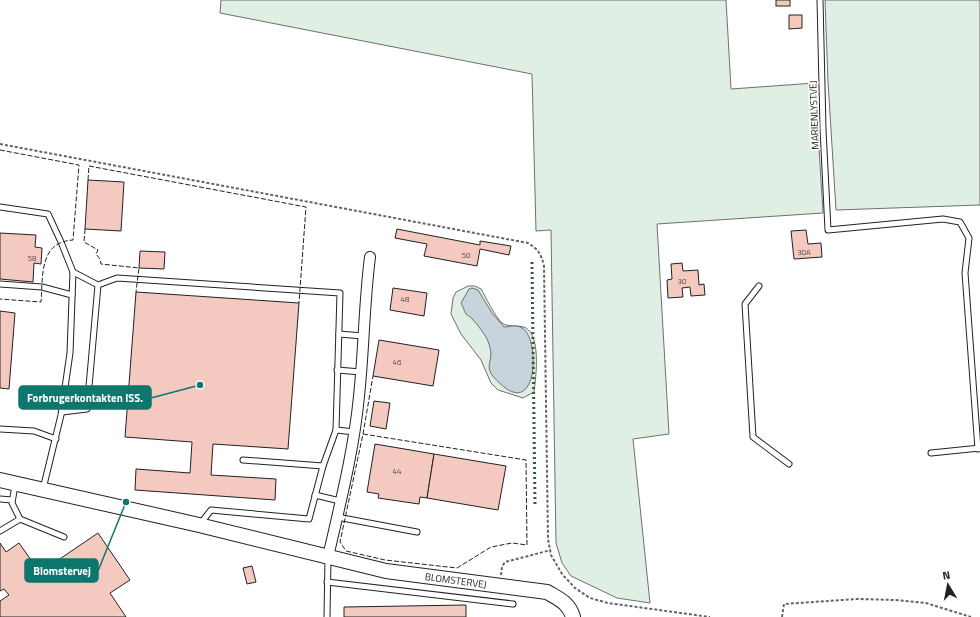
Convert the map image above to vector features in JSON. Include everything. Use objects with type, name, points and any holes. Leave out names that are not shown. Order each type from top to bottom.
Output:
[{"type":"street","points":[[328,557],[355,432],[360,396],[366,291],[370,257]]},
{"type":"street","name":"BLOMSTERVEJ","points":[[0,480],[386,571],[547,592],[564,601],[571,609],[574,617]]},
{"type":"lane","name":"MARIENLYSTVEJ","points":[[820,0],[823,129],[828,230],[943,219],[960,222],[969,238],[965,272],[979,448]]},
{"type":"lane","points":[[0,207],[48,214],[73,272],[70,353],[62,412],[43,490]]},
{"type":"lane","points":[[73,272],[98,285],[117,278],[340,293],[336,430],[323,466],[309,520],[211,510],[199,526]]},
{"type":"lane","points":[[0,284],[42,287],[72,295]]},
{"type":"lane","points":[[62,412],[88,409],[98,285]]},
{"type":"lane","points":[[759,286],[745,304],[753,437],[789,464]]},
{"type":"lane","points":[[338,334],[363,336]]},
{"type":"lane","points":[[338,370],[361,372]]},
{"type":"lane","points":[[0,429],[34,431],[56,439]]},
{"type":"lane","points":[[336,430],[355,432]]},
{"type":"lane","points":[[931,453],[979,448]]},
{"type":"lane","points":[[242,460],[323,466]]},
{"type":"lane","points":[[15,484],[12,500],[14,508],[20,519],[64,536]]},
{"type":"lane","points":[[315,495],[340,501]]},
{"type":"lane","points":[[0,499],[12,500]]},
{"type":"lane","points":[[337,517],[417,532]]},
{"type":"lane","points":[[0,531],[20,519]]},
{"type":"lane","points":[[327,617],[328,557]]},
{"type":"lane","points":[[327,582],[513,604]]},
{"type":"path","points":[[0,144],[528,243],[536,248],[542,257],[544,266],[548,539],[551,550],[562,574],[575,588],[590,598],[608,603],[710,617]]},
{"type":"path","points":[[501,586],[502,567],[505,562],[551,550]]},
{"type":"path","points":[[782,617],[784,604],[857,599],[926,603],[971,617]]},
{"type":"green space","points":[[221,0],[726,0],[731,89],[815,83],[823,213],[657,224],[669,434],[633,439],[650,603],[617,598],[571,576],[562,563],[556,543],[551,230],[536,231],[532,74],[220,13]]},
{"type":"green space","points":[[825,0],[980,0],[980,205],[836,210],[828,82]]},
{"type":"green space","points":[[468,286],[475,286],[481,289],[502,323],[526,328],[531,333],[536,348],[536,377],[534,392],[523,398],[498,390],[491,383],[481,360],[461,334],[451,314],[453,298],[456,292]]},
{"type":"shaded area","points":[[472,288],[478,290],[492,313],[504,327],[515,326],[522,328],[528,335],[532,347],[532,376],[527,387],[519,393],[508,389],[490,372],[489,365],[491,353],[486,337],[466,314],[461,303],[469,289]]},
{"type":"building","points":[[776,0],[790,0],[790,6],[776,6]]},
{"type":"building","points":[[789,15],[802,15],[802,28],[789,29]]},
{"type":"building","points":[[88,180],[124,182],[121,231],[85,229]]},
{"type":"building","points":[[397,229],[480,245],[480,241],[511,246],[509,255],[480,249],[477,266],[424,256],[427,244],[395,238]]},
{"type":"building","points":[[806,230],[808,244],[821,243],[822,257],[794,259],[791,231]]},
{"type":"building","points":[[0,233],[36,235],[35,247],[42,248],[41,264],[34,263],[33,282],[0,279]]},
{"type":"building","points":[[140,251],[165,252],[164,269],[139,268]]},
{"type":"building","points":[[682,263],[683,271],[698,270],[699,285],[704,284],[705,295],[691,296],[690,287],[682,288],[683,297],[668,298],[667,280],[672,279],[671,264]]},
{"type":"building","points":[[393,288],[427,293],[424,316],[390,310]]},
{"type":"building","points":[[136,292],[299,303],[288,449],[213,444],[211,475],[276,479],[275,500],[135,490],[136,469],[190,473],[192,442],[125,437]]},
{"type":"building","points":[[0,311],[15,313],[9,389],[0,388]]},
{"type":"building","points":[[379,340],[439,350],[433,386],[373,376]]},
{"type":"building","points":[[374,401],[390,403],[386,429],[370,426]]},
{"type":"building","points":[[375,444],[434,454],[427,498],[420,497],[419,504],[378,498],[379,494],[367,492]]},
{"type":"building","points":[[434,454],[506,466],[498,510],[427,498]]},
{"type":"building","points":[[98,533],[130,580],[110,593],[126,617],[0,617],[0,601],[9,595],[4,589],[0,591],[0,543],[6,552],[19,543],[36,567],[38,566],[42,571]]},
{"type":"building","points":[[252,566],[256,582],[247,584],[243,568]]},
{"type":"building","points":[[466,605],[466,617],[344,617],[344,607]]},
{"type":"hedge","points":[[532,262],[535,505]]},
{"type":"fence","points":[[0,150],[79,165],[73,240],[62,242],[54,247],[48,254],[43,271],[41,302],[0,299]]},
{"type":"fence","points":[[88,180],[89,166],[306,207],[299,303]]},
{"type":"fence","points":[[85,229],[84,242],[98,250],[96,254],[100,259],[101,264],[139,268],[136,292]]},
{"type":"fence","points":[[363,434],[526,460],[527,545],[512,543],[491,547],[457,568],[385,560],[346,551],[340,542],[363,434],[373,376]]},
{"type":"place","name":"Forbrugerkontakten ISS.","points":[[200,385]]},
{"type":"place","name":"Blomstervej","points":[[126,502]]}]
